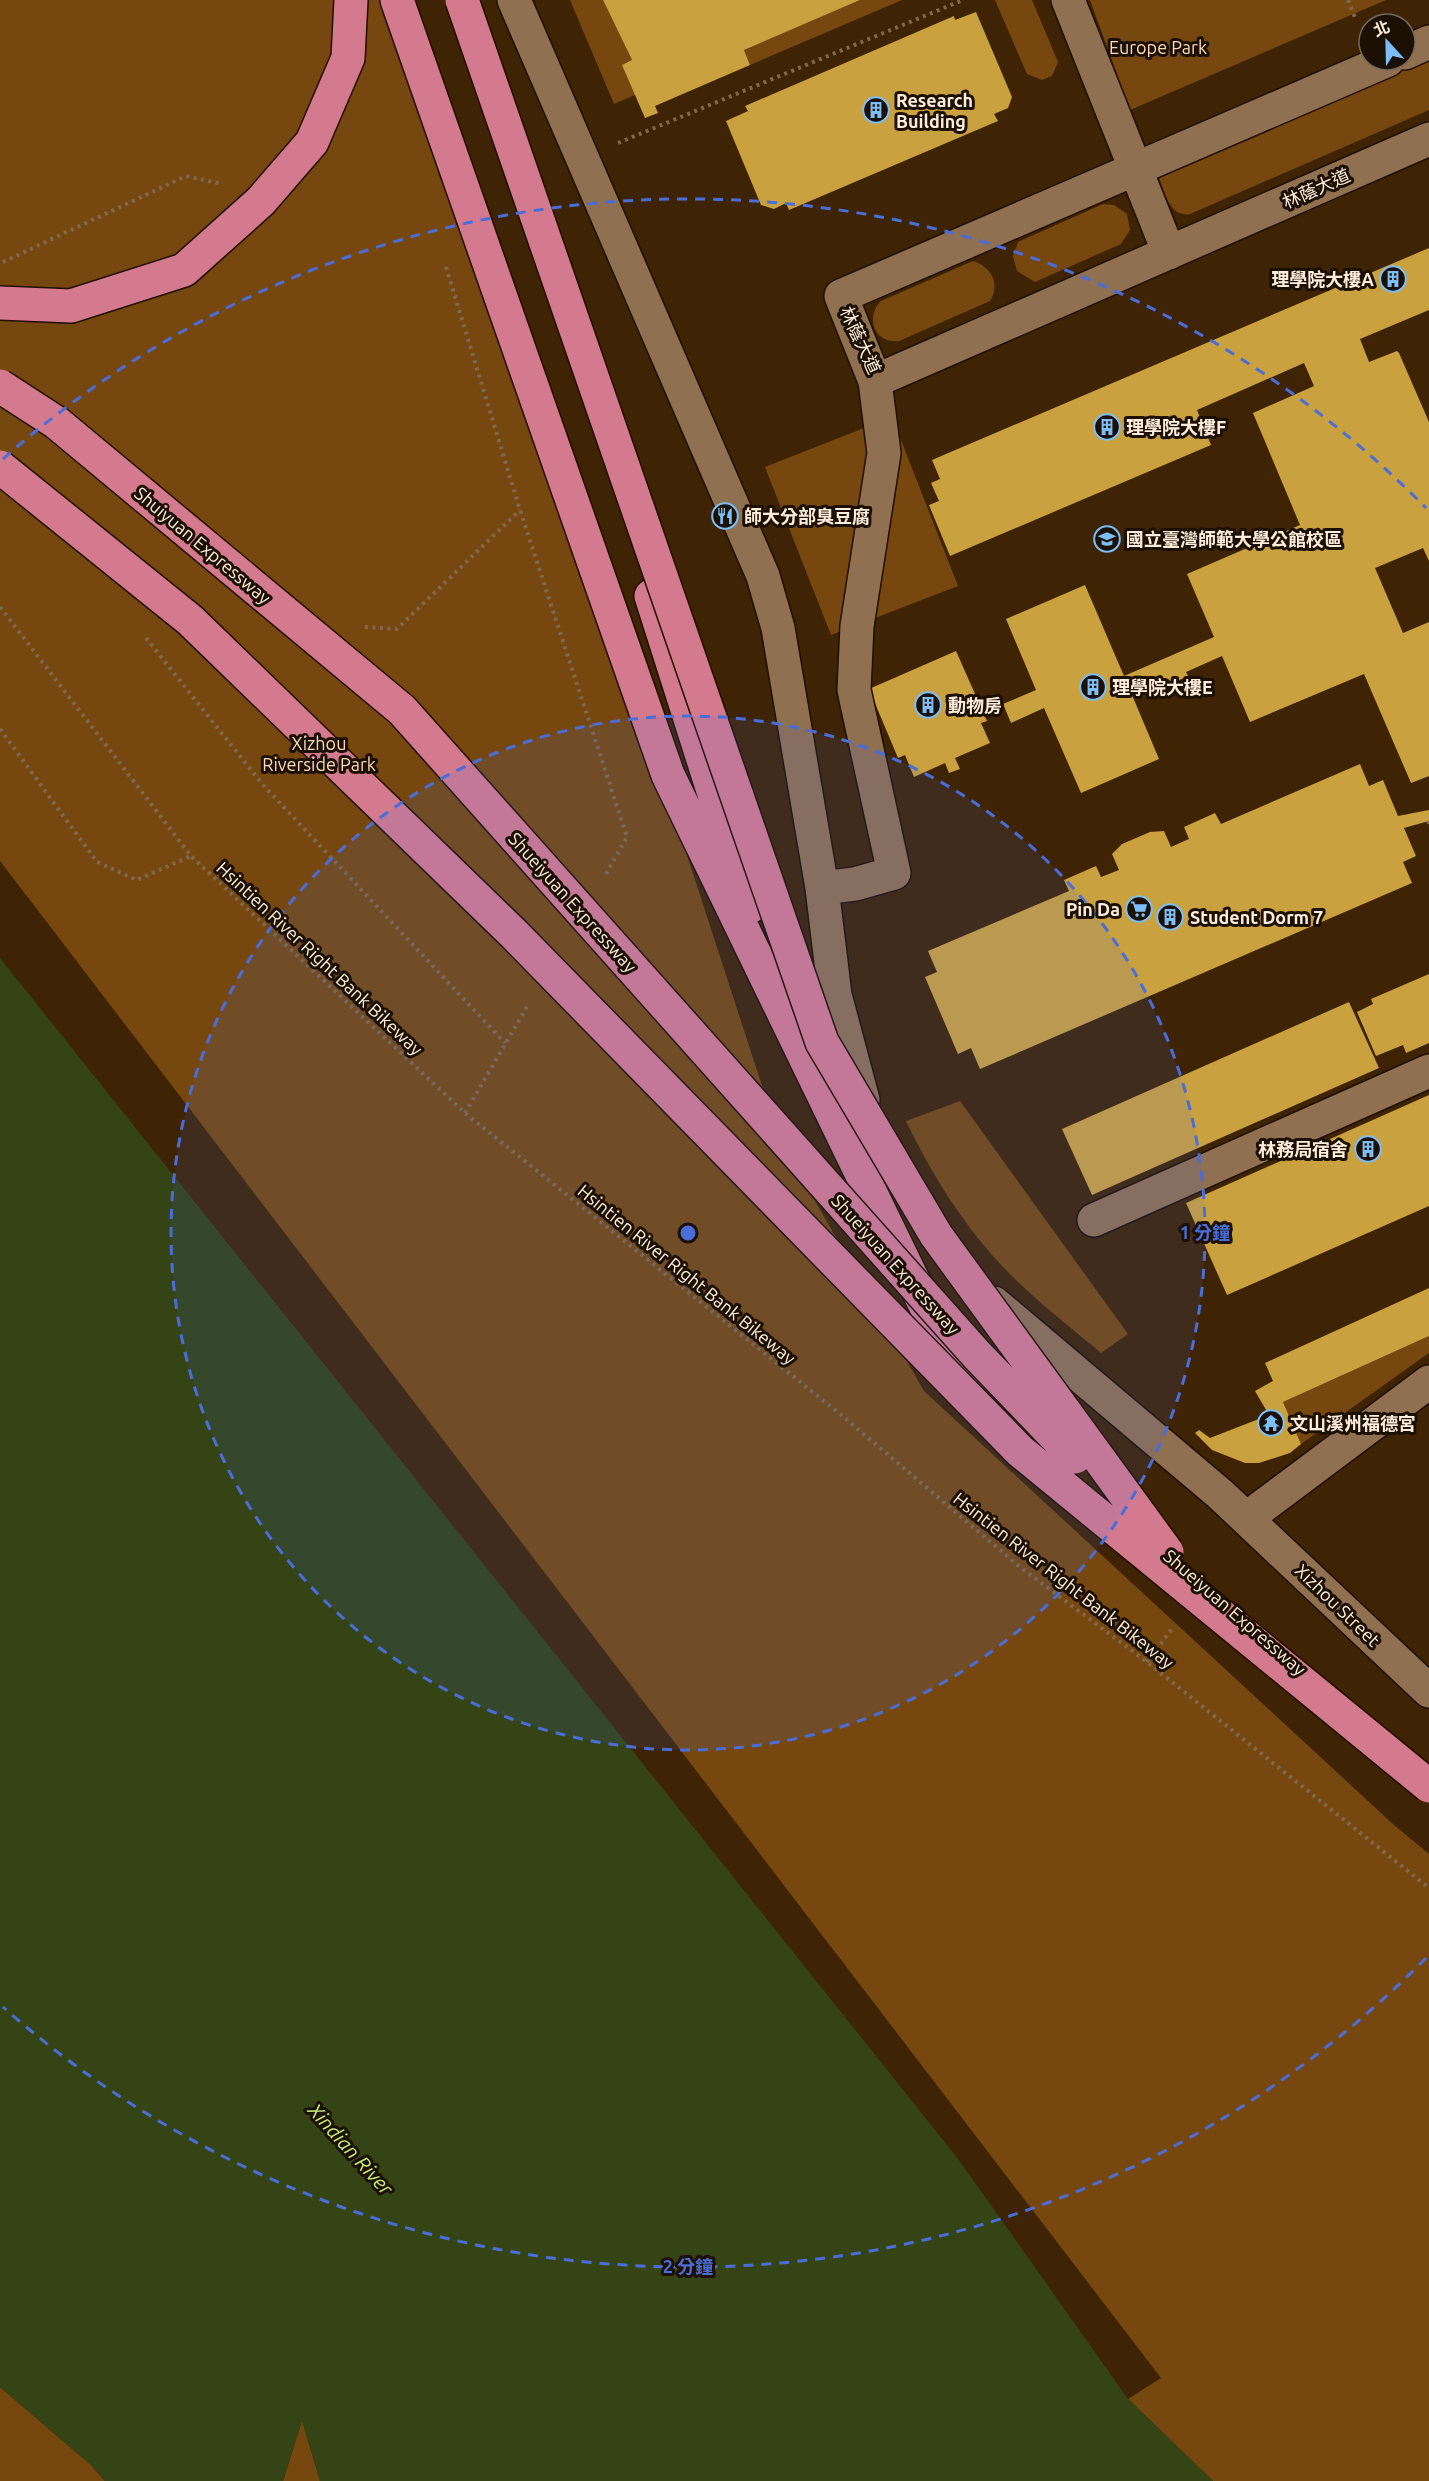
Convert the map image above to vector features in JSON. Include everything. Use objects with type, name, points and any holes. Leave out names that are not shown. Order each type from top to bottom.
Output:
[{"type":"highway","points":[[0,303],[71,306],[184,270],[261,201],[312,142],[348,58],[351,0]]},
{"type":"highway","points":[[397,0],[668,774],[945,1346],[1020,1451]]},
{"type":"highway","points":[[447,0],[658,615],[713,783],[782,1009]]},
{"type":"highway","points":[[462,0],[822,1042],[936,1235],[1167,1552]]},
{"type":"highway","name":"Shuiyuan Expressway","points":[[0,386],[57,423],[402,710],[977,1355],[1167,1552]]},
{"type":"highway","points":[[0,467],[190,620],[514,933],[1020,1451]]},
{"type":"highway","name":"Shueiyuan Expressway","points":[[1020,1451],[1429,1786]]},
{"type":"highway","name":"Shueiyuan Expressway","points":[[1167,1552],[1429,1780]]},
{"type":"street","name":"Xizhou Street","points":[[514,0],[763,576],[778,628],[822,888],[835,995],[858,1086],[887,1160],[929,1227],[1001,1311],[1247,1518],[1429,1691]]},
{"type":"street","points":[[1068,0],[1169,252]]},
{"type":"street","name":"林蔭大道","points":[[1360,72],[841,296],[875,381],[1429,139]]},
{"type":"street","points":[[822,888],[855,884],[894,873],[854,690],[857,626],[884,453],[875,381]]},
{"type":"street","points":[[1094,1220],[1429,1071]]},
{"type":"street","points":[[1247,1518],[1429,1382]]},
{"type":"path","points":[[610,146],[963,0]]},
{"type":"path","points":[[1348,0],[1356,20]]},
{"type":"path","points":[[0,263],[186,176],[233,186]]},
{"type":"path","points":[[444,261],[520,510],[627,837],[603,878]]},
{"type":"path","name":"Hsintien River Right Bank Bikeway","points":[[0,607],[191,856],[465,1113],[840,1414],[1020,1567],[1147,1662],[1429,1888]]},
{"type":"path","points":[[144,636],[263,785],[506,1044]]},
{"type":"path","points":[[0,729],[97,862],[137,880],[191,856]]},
{"type":"path","points":[[465,1113],[530,1002]]},
{"type":"path","points":[[1147,1662],[1179,1620]]},
{"type":"green space","name":"Xizhou Riverside Park","points":[[0,0],[409,0],[779,1138],[924,1391],[1394,1825],[1429,1854],[1429,2481],[1213,2481],[1128,2399],[1161,2378],[0,861]]},
{"type":"green space","points":[[570,0],[603,0],[632,60],[635,95],[614,104]]},
{"type":"green space","points":[[860,0],[902,0],[750,65],[744,50]]},
{"type":"green space","points":[[995,0],[1032,0],[1058,62],[1052,76],[1042,80],[1027,74]]},
{"type":"green space","name":"Europe Park","points":[[1090,0],[1386,0],[1357,12],[1130,110]]},
{"type":"green space","points":[[1429,57],[1429,110],[1190,214],[1177,212],[1168,202],[1158,175],[1395,72],[1417,72],[1417,62]]},
{"type":"green space","points":[[1103,204],[1114,205],[1127,214],[1130,230],[1121,244],[1035,282],[1017,271],[1013,256],[1018,242]]},
{"type":"green space","points":[[973,261],[985,267],[992,276],[995,288],[990,301],[899,341],[890,341],[878,334],[873,321],[876,307],[881,301]]},
{"type":"green space","points":[[892,417],[958,586],[831,635],[765,467]]},
{"type":"green space","points":[[960,1101],[1128,1334],[1101,1353],[1018,1282],[984,1246],[955,1207],[929,1165],[906,1121]]},
{"type":"green space","points":[[1429,1336],[1429,1353],[1301,1444],[1283,1402]]},
{"type":"green space","points":[[0,2387],[91,2465],[105,2481],[0,2481]]},
{"type":"green space","points":[[302,2420],[320,2481],[283,2481]]},
{"type":"water","name":"Xindian River","points":[[0,958],[959,2160],[1128,2399],[1213,2481],[320,2481],[302,2421],[283,2481],[105,2481],[91,2465],[0,2387]]},
{"type":"building","points":[[603,0],[860,0],[744,50],[750,65],[655,106],[658,113],[645,118],[622,65],[632,60]]},
{"type":"building","name":"Research Building","points":[[976,12],[1012,97],[1008,108],[994,114],[998,121],[789,210],[786,203],[774,209],[761,205],[726,121],[748,111],[745,106],[954,16],[955,20]]},
{"type":"building","points":[[1429,248],[1429,310],[1360,339],[1369,362],[1397,351],[1399,353],[1429,422],[1429,561],[1423,548],[1375,568],[1403,633],[1429,622],[1429,776],[1411,783],[1364,674],[1250,722],[1222,656],[1186,672],[1188,676],[1171,684],[1169,679],[1132,695],[1159,759],[1081,793],[1044,708],[1011,723],[1003,704],[1036,690],[1006,619],[1085,585],[1124,676],[1214,637],[1187,574],[1300,525],[1253,413],[1314,386],[1304,363],[1197,410],[1211,445],[950,556],[929,505],[939,501],[931,483],[940,479],[932,460]]},
{"type":"building","name":"動物房","points":[[956,651],[987,721],[981,723],[990,743],[955,758],[960,769],[949,773],[945,763],[914,777],[905,755],[898,758],[869,689]]},
{"type":"building","name":"Student Dorm 7","points":[[1360,764],[1369,786],[1383,780],[1398,816],[1429,810],[1429,821],[1404,828],[1416,856],[1403,862],[1412,883],[980,1069],[971,1048],[958,1054],[925,977],[937,972],[928,951],[1069,891],[1064,880],[1096,866],[1101,877],[1119,870],[1112,854],[1122,844],[1150,832],[1164,831],[1171,847],[1189,839],[1184,827],[1215,813],[1221,824]]},
{"type":"building","points":[[1429,974],[1429,1043],[1406,1053],[1403,1045],[1376,1056],[1357,1012],[1373,1004],[1371,999]]},
{"type":"building","points":[[1349,1002],[1379,1068],[1092,1195],[1062,1129]]},
{"type":"building","name":"林務局宿舍","points":[[1429,1095],[1429,1206],[1227,1295],[1186,1203]]},
{"type":"building","points":[[1429,1288],[1429,1336],[1283,1402],[1301,1444],[1290,1453],[1259,1463],[1245,1463],[1212,1450],[1195,1433],[1199,1430],[1210,1438],[1269,1415],[1255,1391],[1273,1381],[1265,1363]]},
{"type":"place","name":"Research Building","points":[[876,110]]},
{"type":"place","name":"理學院大樓A","points":[[1393,279]]},
{"type":"place","name":"理學院大樓F","points":[[1107,427]]},
{"type":"place","name":"師大分部臭豆腐","points":[[725,516]]},
{"type":"place","name":"國立臺灣師範大學公館校區","points":[[1107,539]]},
{"type":"place","name":"理學院大樓E","points":[[1093,687]]},
{"type":"place","name":"動物房","points":[[928,705]]},
{"type":"place","name":"Pin Da","points":[[1139,909]]},
{"type":"place","name":"Student Dorm 7","points":[[1170,917]]},
{"type":"place","name":"林務局宿舍","points":[[1368,1149]]},
{"type":"place","name":"文山溪州福德宮","points":[[1271,1423]]}]
